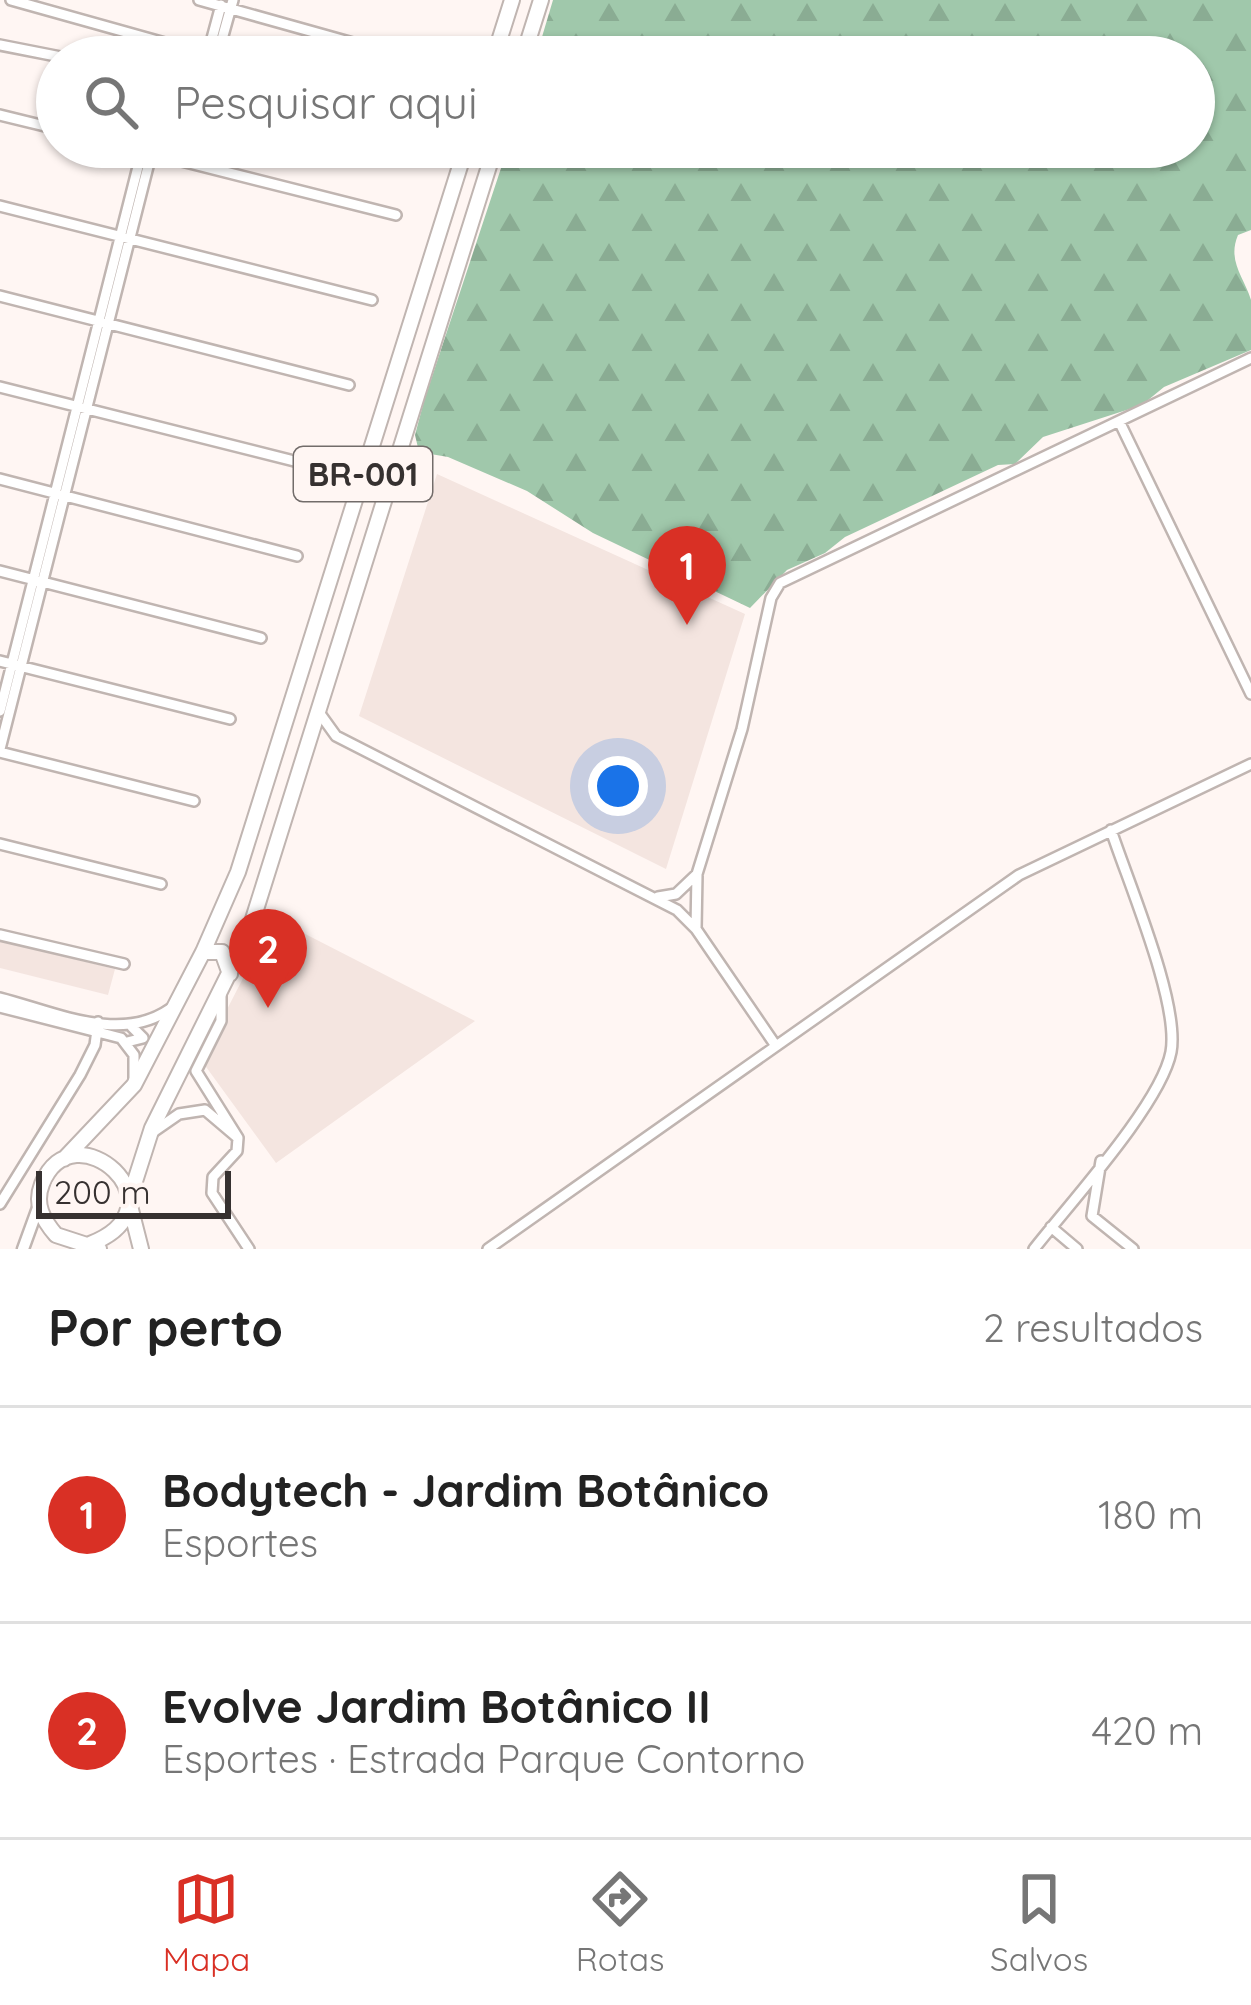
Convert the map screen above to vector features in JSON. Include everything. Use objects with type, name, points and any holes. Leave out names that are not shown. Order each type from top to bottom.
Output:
[{"type":"highway","points":[[501,36],[512,0]]},
{"type":"highway","points":[[530,36],[541,0]]},
{"type":"highway","name":"BR-001","points":[[458,168],[238,872],[203,952],[134,1085],[44,1179],[39,1205],[56,1235],[91,1246],[110,1237],[123,1222],[149,1135],[230,974],[265,878],[488,168]]},
{"type":"highway","points":[[238,872],[238,889],[245,894],[256,894],[265,878]]},
{"type":"highway","points":[[203,952],[222,952],[230,974]]},
{"type":"highway","points":[[64,1159],[86,1154],[108,1161],[124,1178],[141,1249]]},
{"type":"main road","points":[[23,1249],[39,1205]]},
{"type":"street","points":[[11,0],[140,36]]},
{"type":"street","points":[[200,0],[333,36]]},
{"type":"street","points":[[217,36],[226,4]]},
{"type":"street","points":[[0,45],[36,52]]},
{"type":"street","points":[[0,115],[36,124]]},
{"type":"street","points":[[0,711],[142,168]]},
{"type":"street","points":[[216,168],[396,215]]},
{"type":"street","points":[[0,206],[372,300]]},
{"type":"street","points":[[0,296],[349,386]]},
{"type":"street","points":[[696,929],[697,874],[742,729],[771,598],[780,583],[1251,358]]},
{"type":"street","points":[[0,387],[322,468]]},
{"type":"street","points":[[1119,422],[1251,694]]},
{"type":"street","points":[[0,479],[297,556]]},
{"type":"street","points":[[0,571],[261,638]]},
{"type":"street","points":[[11,664],[230,718]]},
{"type":"street","points":[[11,664],[0,750],[194,801]]},
{"type":"street","points":[[318,711],[336,736],[652,896],[696,929],[776,1046]]},
{"type":"street","points":[[307,743],[336,736]]},
{"type":"street","points":[[488,1249],[1019,875],[1251,764]]},
{"type":"street","points":[[1034,1249],[1162,1078],[1172,1038],[1164,994],[1112,830]]},
{"type":"street","points":[[0,844],[160,884]]},
{"type":"street","points":[[652,896],[676,894],[697,874]]},
{"type":"street","points":[[0,934],[124,964]]},
{"type":"street","points":[[221,990],[220,1021],[196,1071],[238,1138],[238,1151],[213,1177],[212,1193],[249,1249]]},
{"type":"street","points":[[0,1003],[97,1028],[127,1042],[134,1055],[134,1085]]},
{"type":"street","points":[[97,1028],[132,1027],[175,1006]]},
{"type":"street","points":[[127,1042],[143,1038],[132,1027]]},
{"type":"street","points":[[0,1204],[80,1075],[97,1028]]},
{"type":"street","points":[[149,1135],[179,1114],[205,1110],[238,1138]]},
{"type":"street","points":[[1101,1161],[1092,1216],[1133,1249]]},
{"type":"street","points":[[1051,1227],[1077,1249]]},
{"type":"shaded area","points":[[437,474],[745,614],[666,869],[359,716]]},
{"type":"shaded area","points":[[274,918],[475,1021],[276,1163],[201,1060]]},
{"type":"shaded area","points":[[0,941],[115,969],[108,995],[0,968]]},
{"type":"green space","points":[[553,0],[1251,0],[1251,230],[1238,235],[1234,253],[1251,300],[1251,350],[1164,387],[1142,405],[1043,437],[1015,464],[998,465],[845,537],[825,553],[787,570],[750,608],[593,533],[527,491],[448,457],[419,452],[415,435],[424,401],[501,168],[1215,168],[1215,36],[542,36]]},
{"type":"place","name":"Bodytech - Jardim Botânico","points":[[687,625]]},
{"type":"place","name":"Evolve Jardim Botânico II","points":[[268,1008]]}]
